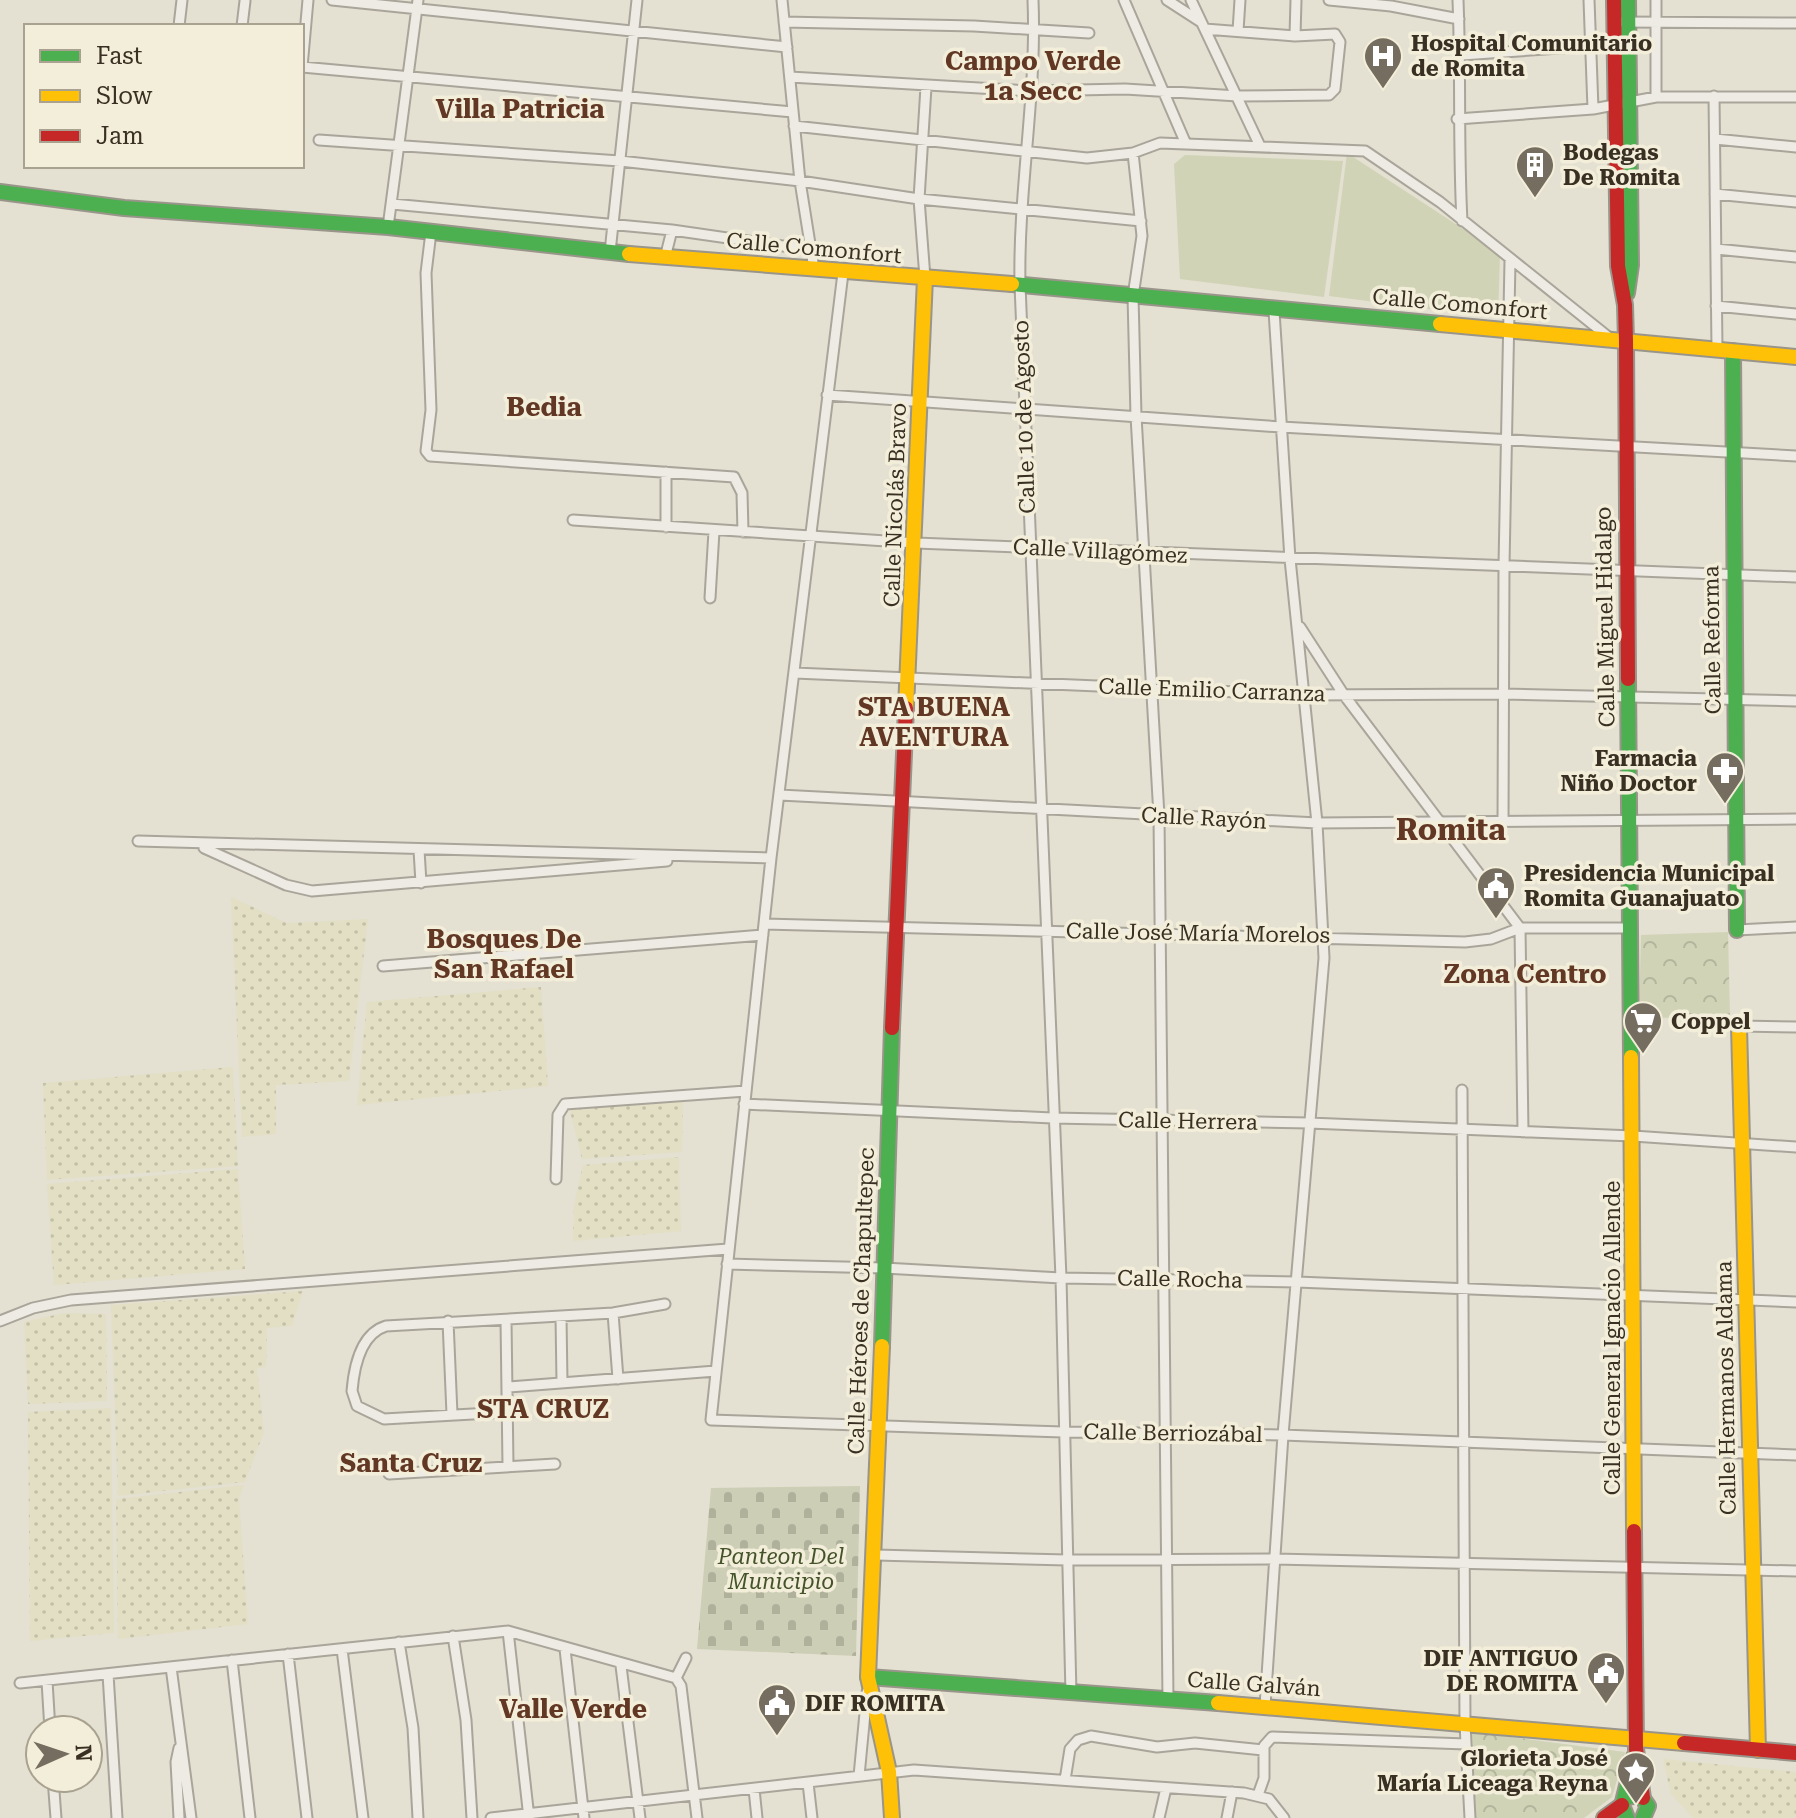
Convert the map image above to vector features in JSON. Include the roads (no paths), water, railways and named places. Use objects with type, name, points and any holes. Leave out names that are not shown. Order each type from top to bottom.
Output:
[{"type":"street","points":[[179,24],[182,0]]},
{"type":"street","points":[[304,45],[308,0]]},
{"type":"street","points":[[332,0],[418,5],[787,47]]},
{"type":"street","points":[[610,252],[637,0]]},
{"type":"street","points":[[782,0],[800,181],[814,269]]},
{"type":"street","name":"Calle 10 de Agosto","points":[[1033,0],[1035,32],[1019,208],[1020,285],[1044,929],[1061,1278],[1071,1694]]},
{"type":"street","points":[[1124,0],[1186,144]]},
{"type":"street","points":[[790,77],[926,87],[1030,91],[1165,90],[1238,96],[1329,95],[1335,89],[1339,37],[1295,36],[1204,26],[1167,0]]},
{"type":"street","points":[[1191,0],[1260,146]]},
{"type":"street","points":[[1238,31],[1240,0]]},
{"type":"street","points":[[1295,36],[1296,0]]},
{"type":"street","points":[[1329,0],[1392,3],[1459,19]]},
{"type":"street","points":[[1458,0],[1462,55],[1457,119],[1462,221]]},
{"type":"street","points":[[1589,0],[1593,109]]},
{"type":"street","points":[[1614,0],[1621,22],[1623,103]]},
{"type":"street","points":[[1623,103],[1616,44],[1628,0]]},
{"type":"street","points":[[1656,0],[1656,97]]},
{"type":"street","points":[[242,24],[245,1]]},
{"type":"street","points":[[388,227],[418,5]]},
{"type":"street","points":[[784,22],[974,26],[1089,33]]},
{"type":"street","points":[[1621,22],[1796,23]]},
{"type":"street","points":[[1462,55],[1616,44]]},
{"type":"street","points":[[304,67],[793,112]]},
{"type":"street","name":"Calle Nicolás Bravo","points":[[897,925],[922,401],[925,278],[919,199],[926,87]]},
{"type":"street","points":[[1714,96],[1717,349]]},
{"type":"street","points":[[1457,119],[1593,109],[1656,97],[1796,97]]},
{"type":"street","name":"Calle Miguel Hidalgo","points":[[1623,103],[1631,265],[1619,340],[1626,446],[1629,928]]},
{"type":"street","points":[[794,126],[1087,158],[1133,153],[1160,143],[1365,151],[1440,202],[1510,261],[1619,340]]},
{"type":"street","points":[[1715,139],[1796,147]]},
{"type":"street","points":[[319,140],[620,161],[800,181],[919,199],[1141,221]]},
{"type":"street","points":[[1133,153],[1141,221],[1133,296],[1136,416],[1159,816],[1168,1700]]},
{"type":"street","name":"Calle Comonfort","points":[[0,192],[124,208],[388,227],[665,258],[1020,285],[1274,311],[1796,357]]},
{"type":"street","points":[[1440,202],[1460,194]]},
{"type":"street","points":[[1715,194],[1796,202]]},
{"type":"street","points":[[392,204],[672,230],[811,250]]},
{"type":"street","points":[[665,258],[672,230]]},
{"type":"street","points":[[431,232],[426,273],[431,410],[426,443],[430,456],[734,477],[742,493],[743,532]]},
{"type":"street","points":[[1716,249],[1796,257]]},
{"type":"street","points":[[1503,823],[1510,261]]},
{"type":"street","points":[[509,1387],[716,1371],[771,858],[843,273]]},
{"type":"street","points":[[1716,306],[1796,314]]},
{"type":"street","points":[[1265,1706],[1283,1435],[1324,980],[1317,823],[1290,559],[1274,311]]},
{"type":"street","name":"Calle Reforma","points":[[1733,351],[1737,930]]},
{"type":"street","points":[[827,395],[1281,427],[1796,456]]},
{"type":"street","points":[[666,472],[666,527]]},
{"type":"street","name":"Calle Villagómez","points":[[573,520],[916,543],[1796,577]]},
{"type":"street","points":[[710,598],[714,531]]},
{"type":"street","points":[[1299,625],[1344,695],[1520,928],[1523,1132]]},
{"type":"street","name":"Calle Emilio Carranza","points":[[795,673],[1304,695],[1503,694],[1796,701]]},
{"type":"street","name":"Calle Rayón","points":[[780,795],[1317,823],[1796,819]]},
{"type":"street","points":[[138,841],[197,845],[771,858]]},
{"type":"street","points":[[197,845],[299,890],[421,883],[696,858]]},
{"type":"street","points":[[419,850],[421,883]]},
{"type":"street","points":[[580,853],[581,870]]},
{"type":"street","name":"Calle José María Morelos","points":[[764,924],[897,925],[1465,942],[1491,939],[1520,928],[1629,928]]},
{"type":"street","name":"Calle Héroes de Chapultepec","points":[[892,1818],[889,1772],[868,1677],[876,1555],[888,1111],[897,925]]},
{"type":"street","points":[[1737,930],[1796,927]]},
{"type":"street","name":"Calle General Ignacio Allende","points":[[1629,928],[1636,1743],[1647,1811]]},
{"type":"street","points":[[383,966],[763,935]]},
{"type":"street","points":[[1739,1026],[1796,1027]]},
{"type":"street","name":"Calle Hermanos Aldama","points":[[1739,1026],[1758,1750]]},
{"type":"street","points":[[1462,1090],[1465,1724],[1470,1818]]},
{"type":"street","points":[[556,1179],[558,1115],[565,1104],[746,1091]]},
{"type":"street","name":"Calle Herrera","points":[[744,1104],[1052,1118],[1309,1123],[1633,1136],[1796,1147]]},
{"type":"street","points":[[0,1321],[33,1308],[71,1300],[728,1249]]},
{"type":"street","name":"Calle Rocha","points":[[727,1264],[1796,1302]]},
{"type":"street","points":[[508,1412],[384,1419],[357,1406],[353,1381],[364,1343],[376,1329],[386,1326],[613,1313],[665,1304]]},
{"type":"street","points":[[613,1313],[618,1379]]},
{"type":"street","points":[[561,1316],[562,1383]]},
{"type":"street","points":[[506,1320],[508,1466]]},
{"type":"street","points":[[448,1321],[452,1414]]},
{"type":"street","name":"Calle Berriozábal","points":[[716,1371],[711,1420],[1063,1432],[1283,1435],[1796,1455]]},
{"type":"street","points":[[389,1474],[555,1464]]},
{"type":"street","points":[[876,1555],[1067,1560],[1275,1559],[1796,1571]]},
{"type":"street","points":[[508,1631],[529,1816]]},
{"type":"street","points":[[20,1683],[508,1631],[621,1666],[676,1678],[681,1686],[697,1818]]},
{"type":"street","points":[[453,1636],[466,1720],[472,1818]]},
{"type":"street","points":[[399,1642],[413,1728],[418,1818]]},
{"type":"street","points":[[342,1649],[363,1818]]},
{"type":"street","points":[[565,1649],[583,1813]]},
{"type":"street","points":[[288,1654],[307,1818]]},
{"type":"street","points":[[676,1678],[686,1658]]},
{"type":"street","points":[[232,1660],[250,1818]]},
{"type":"street","points":[[621,1666],[640,1818]]},
{"type":"street","points":[[171,1667],[179,1748],[191,1818]]},
{"type":"street","points":[[108,1674],[117,1818]]},
{"type":"street","points":[[859,1776],[868,1677]]},
{"type":"street","name":"Calle Galván","points":[[868,1677],[1265,1706],[1636,1743],[1796,1753]]},
{"type":"street","points":[[47,1681],[49,1714]]},
{"type":"street","points":[[1065,1780],[1070,1749],[1078,1740],[1091,1736],[1157,1747],[1195,1743],[1263,1750]]},
{"type":"street","points":[[1258,1795],[1264,1778],[1263,1750],[1267,1740],[1278,1736],[1466,1744]]},
{"type":"street","name":"Calle General Ignacio Allende","points":[[1624,1808],[1636,1743]]},
{"type":"street","points":[[179,1748],[176,1762],[179,1818]]},
{"type":"street","points":[[491,1818],[583,1813],[638,1802],[927,1770],[1258,1795],[1269,1799],[1284,1818]]},
{"type":"street","points":[[808,1783],[812,1818]]},
{"type":"street","points":[[1159,1818],[1166,1788]]},
{"type":"street","points":[[754,1789],[757,1818]]},
{"type":"street","points":[[1227,1818],[1232,1792]]},
{"type":"street","points":[[54,1794],[56,1818]]},
{"type":"street","points":[[1604,1818],[1624,1808],[1630,1795],[1647,1811]]},
{"type":"place","name":"Hospital Comunitario de Romita","points":[[1383,90]]},
{"type":"place","name":"Bodegas De Romita","points":[[1535,199]]},
{"type":"place","name":"Farmacia Niño Doctor","points":[[1725,805]]},
{"type":"place","name":"Presidencia Municipal Romita Guanajuato","points":[[1496,920]]},
{"type":"place","name":"Coppel","points":[[1643,1055]]},
{"type":"place","name":"DIF ANTIGUO DE ROMITA","points":[[1606,1705]]},
{"type":"place","name":"DIF ROMITA","points":[[777,1737]]},
{"type":"place","name":"Glorieta José María Liceaga Reyna","points":[[1636,1805]]},
{"type":"district","name":"Campo Verde 1a Secc","points":[[1033,76]]},
{"type":"district","name":"Villa Patricia","points":[[520,109]]},
{"type":"district","name":"Bedia","points":[[544,407]]},
{"type":"district","name":"STA BUENA AVENTURA","points":[[934,722]]},
{"type":"district","name":"Romita","points":[[1451,829]]},
{"type":"district","name":"Bosques De San Rafael","points":[[504,954]]},
{"type":"district","name":"Zona Centro","points":[[1525,974]]},
{"type":"district","name":"STA CRUZ","points":[[543,1409]]},
{"type":"district","name":"Santa Cruz","points":[[411,1463]]},
{"type":"district","name":"Valle Verde","points":[[573,1709]]},
{"type":"park label","name":"Panteon Del Municipio","points":[[781,1568]]}]
